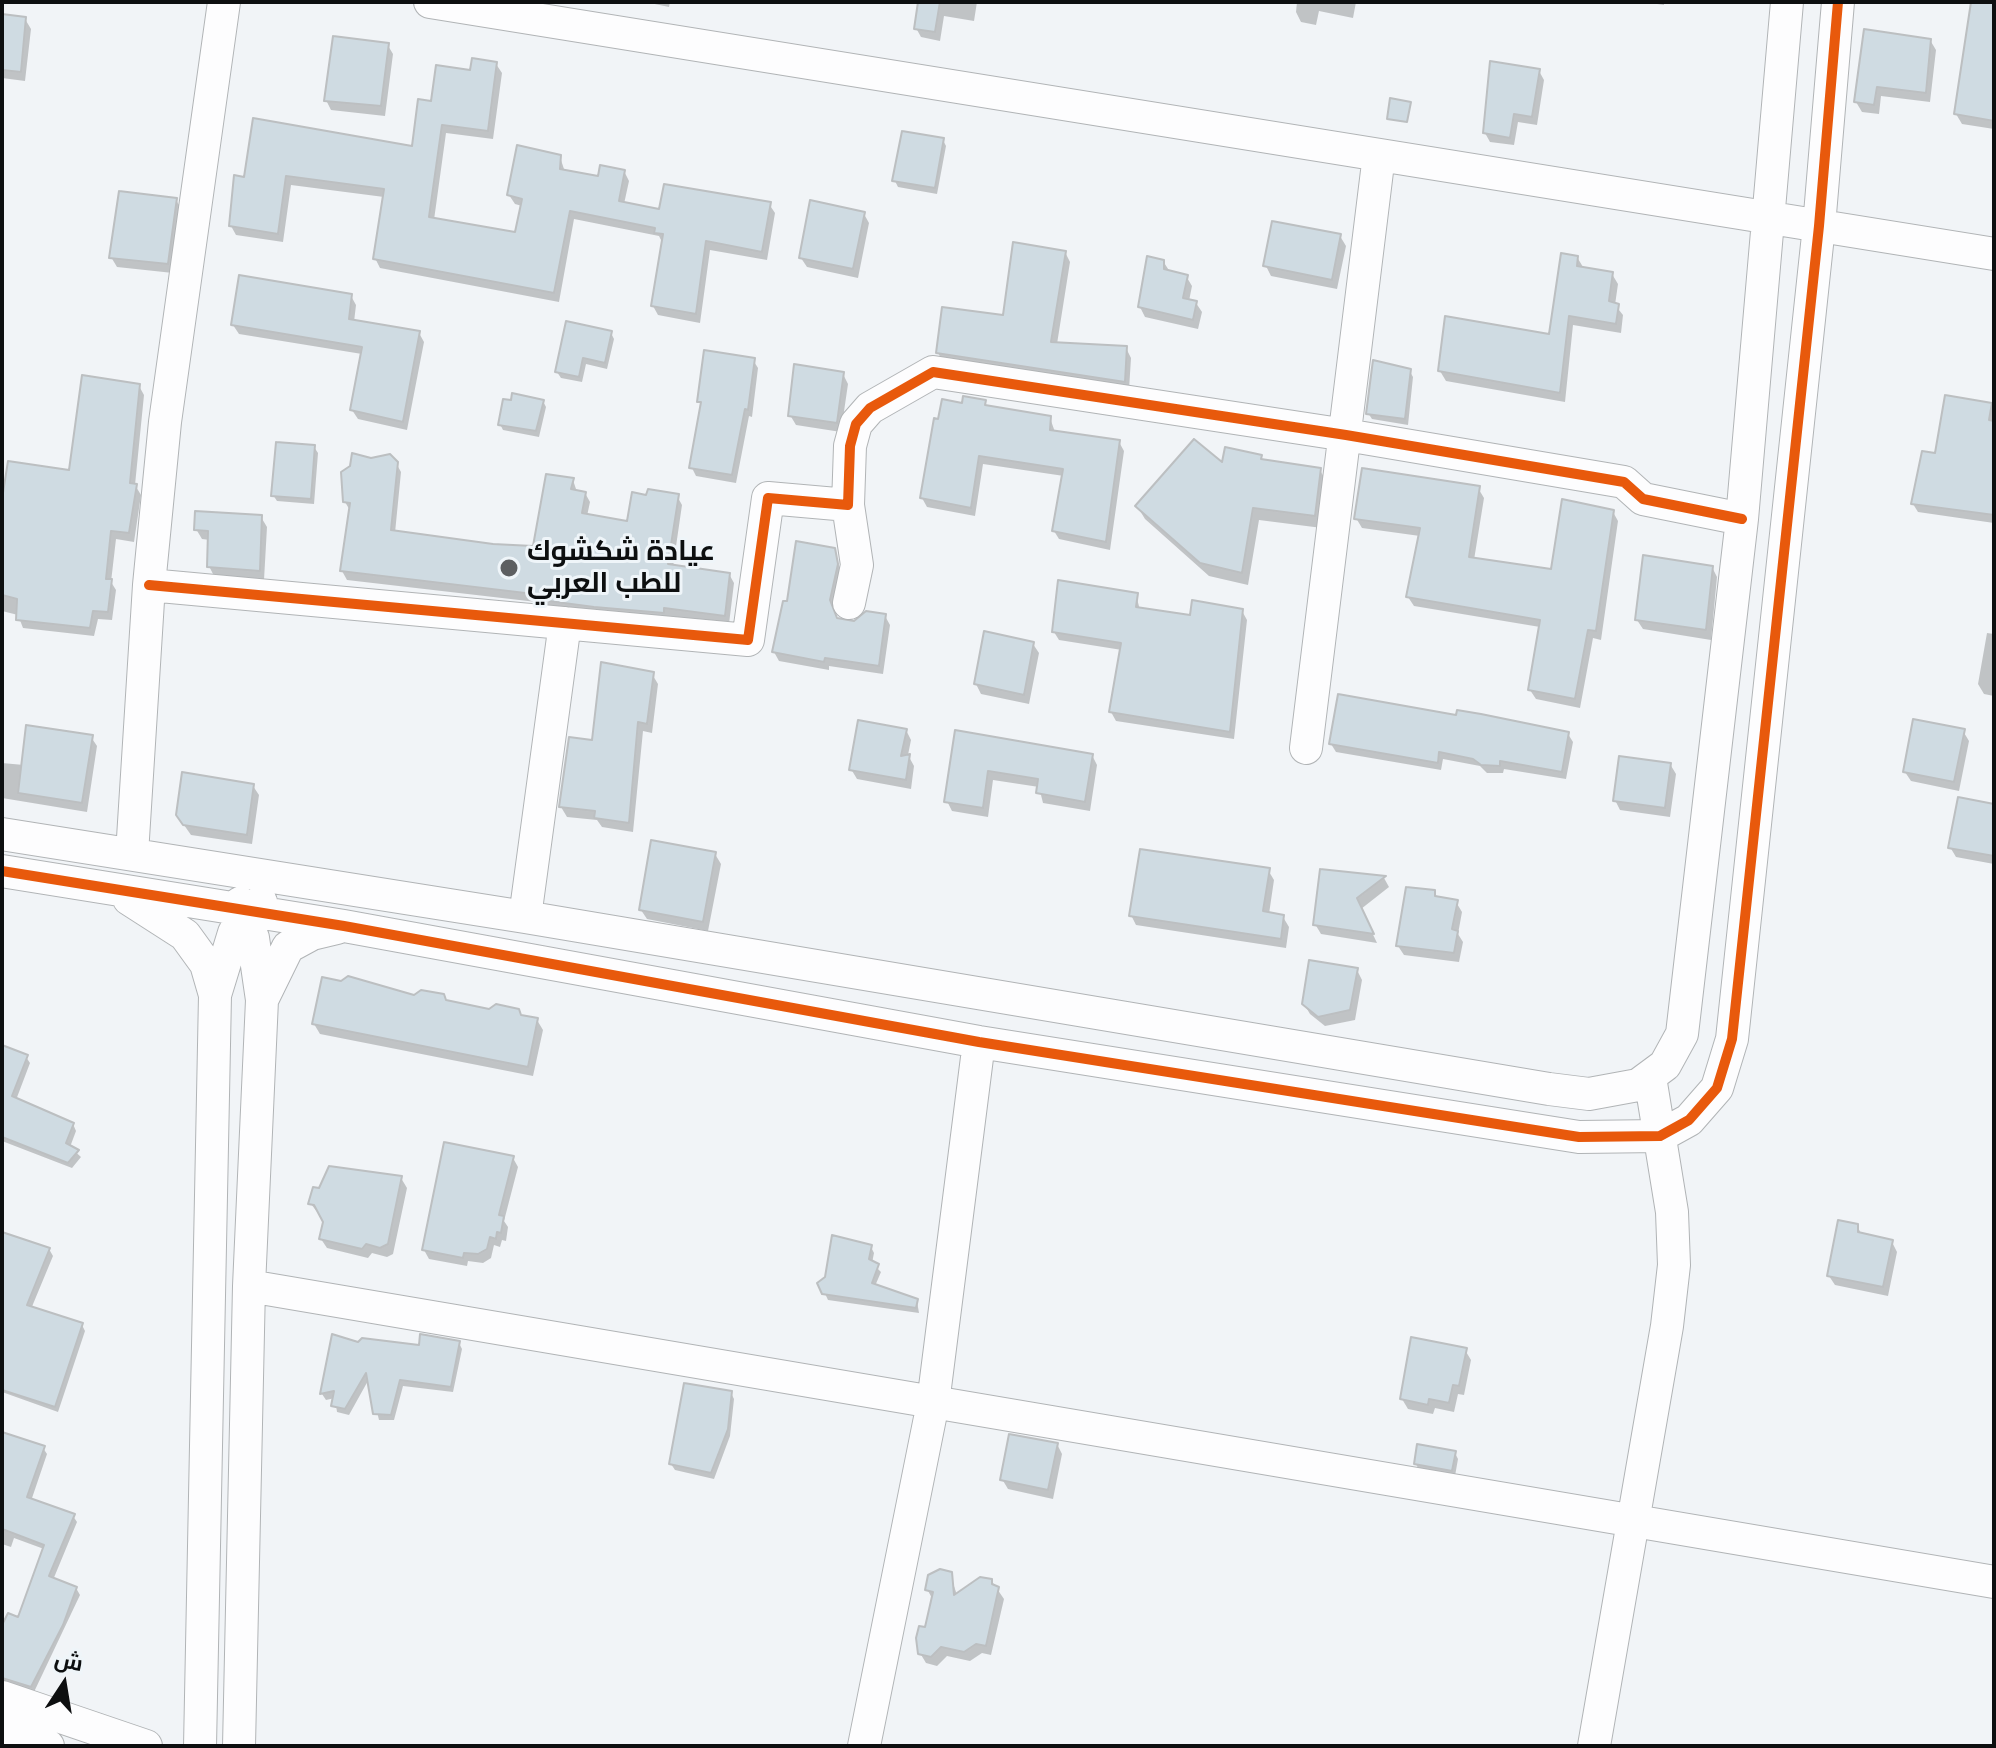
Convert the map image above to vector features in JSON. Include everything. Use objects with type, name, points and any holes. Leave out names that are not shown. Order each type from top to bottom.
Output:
[{"type":"street","points":[[132,854],[149,585],[165,422],[224,2]]},
{"type":"street","points":[[430,2],[1994,254]]},
{"type":"street","points":[[2,834],[525,917],[1549,1089],[1589,1094],[1638,1085],[1665,1065],[1682,1034],[1742,519],[1787,2]]},
{"type":"street","points":[[2,871],[344,926],[979,1042],[1579,1137],[1660,1136],[1689,1120],[1717,1088],[1732,1039],[1819,226],[1838,2]]},
{"type":"street","points":[[1306,748],[1379,155]]},
{"type":"street","points":[[849,603],[857,565],[848,505],[850,446],[856,424],[870,408],[933,372],[1346,435],[1624,482],[1643,499],[1742,519]]},
{"type":"street","points":[[149,585],[748,640],[768,498],[848,505]]},
{"type":"street","points":[[525,917],[565,623]]},
{"type":"street","points":[[215,868],[246,911],[262,1000],[249,1286],[239,1746]]},
{"type":"street","points":[[200,1746],[215,995],[234,933],[246,911],[294,881]]},
{"type":"street","points":[[113,890],[185,935],[206,964],[215,995]]},
{"type":"street","points":[[262,1000],[288,947],[312,934],[344,926]]},
{"type":"street","points":[[723,995],[729,952]]},
{"type":"street","points":[[864,1746],[933,1403],[979,1042]]},
{"type":"street","points":[[1594,1746],[1634,1523],[1674,1265],[1672,1212],[1650,1077]]},
{"type":"street","points":[[249,1286],[1994,1582]]},
{"type":"street","points":[[208,1365],[248,1367]]},
{"type":"street","points":[[2,1697],[146,1746]]},
{"type":"street","points":[[2,1730],[48,1746]]},
{"type":"building","points":[[918,2],[940,2],[935,32],[914,29]]},
{"type":"building","points":[[1971,2],[1994,2],[1994,121],[1954,114]]},
{"type":"building","points":[[2,14],[26,17],[21,72],[2,70]]},
{"type":"building","points":[[1864,29],[1931,39],[1926,93],[1877,87],[1874,105],[1854,102]]},
{"type":"building","points":[[333,36],[389,43],[381,106],[324,101]]},
{"type":"building","points":[[472,58],[497,62],[488,131],[442,125],[429,217],[515,232],[522,199],[507,195],[517,145],[561,155],[560,169],[598,176],[600,165],[625,170],[619,201],[659,209],[664,184],[771,202],[762,252],[706,241],[696,314],[651,306],[663,234],[654,233],[655,228],[570,211],[554,293],[373,259],[384,189],[286,176],[278,234],[229,226],[234,175],[244,177],[253,118],[412,146],[418,99],[431,101],[436,65],[470,70]]},
{"type":"building","points":[[1490,61],[1540,69],[1532,117],[1514,114],[1510,138],[1483,133]]},
{"type":"building","points":[[1390,98],[1411,102],[1407,122],[1387,119]]},
{"type":"building","points":[[902,131],[944,138],[935,188],[892,181]]},
{"type":"building","points":[[119,191],[177,198],[168,264],[109,258]]},
{"type":"building","points":[[810,200],[865,212],[853,269],[799,258]]},
{"type":"building","points":[[1272,221],[1341,234],[1332,280],[1263,266]]},
{"type":"building","points":[[1013,242],[1066,251],[1051,342],[1127,346],[1125,382],[936,353],[942,307],[1003,315]]},
{"type":"building","points":[[1561,253],[1578,256],[1577,266],[1613,272],[1609,301],[1619,304],[1616,324],[1569,316],[1560,393],[1438,371],[1445,316],[1549,334]]},
{"type":"building","points":[[1147,256],[1164,260],[1164,269],[1188,275],[1183,298],[1197,301],[1193,320],[1138,307]]},
{"type":"building","points":[[239,275],[352,294],[349,319],[420,331],[403,422],[350,410],[362,347],[231,325]]},
{"type":"building","points":[[566,321],[612,331],[605,363],[583,358],[579,377],[555,372]]},
{"type":"building","points":[[704,350],[755,358],[748,410],[745,409],[732,475],[689,468],[701,402],[697,402]]},
{"type":"building","points":[[1373,360],[1411,369],[1405,419],[1366,414]]},
{"type":"building","points":[[794,364],[844,372],[837,423],[788,416]]},
{"type":"building","points":[[82,375],[140,384],[130,483],[137,484],[129,533],[111,531],[106,579],[112,579],[108,612],[93,611],[90,628],[16,620],[17,599],[2,595],[2,499],[8,461],[69,470]]},
{"type":"building","points":[[512,393],[544,400],[536,431],[498,425],[503,399],[511,400]]},
{"type":"building","points":[[1945,395],[1992,403],[1989,420],[1994,421],[1994,515],[1911,504],[1922,451],[1935,453]]},
{"type":"building","points":[[963,396],[986,400],[985,405],[1051,416],[1050,430],[1120,440],[1106,542],[1052,531],[1063,469],[979,456],[971,508],[920,498],[934,418],[938,419],[942,399],[962,403]]},
{"type":"building","points":[[1194,439],[1222,462],[1225,447],[1262,455],[1261,459],[1321,468],[1315,516],[1253,508],[1242,573],[1200,563],[1135,506]]},
{"type":"building","points":[[276,442],[315,445],[311,499],[271,496]]},
{"type":"building","points":[[352,453],[371,458],[390,454],[398,462],[391,530],[493,544],[533,546],[546,474],[574,478],[571,489],[586,492],[582,513],[627,521],[632,492],[646,495],[648,489],[679,494],[668,564],[730,573],[725,616],[664,608],[664,613],[594,607],[541,600],[542,595],[340,571],[350,503],[343,502],[341,472],[350,466]]},
{"type":"building","points":[[1362,468],[1480,486],[1469,557],[1551,569],[1562,499],[1614,510],[1596,631],[1588,630],[1575,699],[1528,690],[1540,620],[1406,597],[1420,528],[1354,519]]},
{"type":"building","points":[[195,511],[262,515],[260,571],[207,567],[208,531],[194,530]]},
{"type":"building","points":[[796,541],[835,548],[838,564],[830,600],[837,618],[854,621],[866,611],[886,614],[879,666],[825,658],[824,662],[772,652],[783,601],[787,601]]},
{"type":"building","points":[[1643,555],[1713,566],[1706,630],[1635,620]]},
{"type":"building","points":[[1058,580],[1138,593],[1136,607],[1190,615],[1192,600],[1243,609],[1230,732],[1109,712],[1121,643],[1052,632]]},
{"type":"building","points":[[984,631],[1034,642],[1024,695],[974,684]]},
{"type":"building","points":[[601,662],[654,672],[647,724],[638,722],[629,823],[594,818],[595,811],[559,807],[569,737],[592,740]]},
{"type":"building","points":[[1338,694],[1456,715],[1457,710],[1569,732],[1562,772],[1500,761],[1500,766],[1481,765],[1473,759],[1439,752],[1438,763],[1329,744]]},
{"type":"building","points":[[1913,719],[1965,729],[1954,782],[1903,772]]},
{"type":"building","points":[[858,720],[907,729],[901,756],[910,754],[906,780],[849,770]]},
{"type":"building","points":[[26,725],[93,735],[82,803],[18,793]]},
{"type":"building","points":[[955,730],[1093,754],[1085,802],[1036,793],[1038,779],[988,771],[983,808],[944,802]]},
{"type":"building","points":[[1619,756],[1671,763],[1665,808],[1613,801]]},
{"type":"building","points":[[182,772],[254,784],[247,835],[183,825],[176,815]]},
{"type":"building","points":[[1958,797],[1994,804],[1994,856],[1948,848]]},
{"type":"building","points":[[651,840],[716,852],[703,922],[639,910]]},
{"type":"building","points":[[1140,849],[1270,868],[1263,911],[1284,915],[1281,939],[1129,916]]},
{"type":"building","points":[[1320,869],[1386,876],[1357,898],[1374,934],[1313,925]]},
{"type":"building","points":[[1406,887],[1435,890],[1435,896],[1458,900],[1452,929],[1458,931],[1454,953],[1396,946]]},
{"type":"building","points":[[1309,960],[1358,968],[1350,1010],[1318,1017],[1302,1004]]},
{"type":"building","points":[[348,976],[414,995],[421,990],[444,994],[446,1000],[489,1009],[496,1004],[519,1009],[521,1015],[538,1018],[528,1067],[312,1024],[322,977],[341,981]]},
{"type":"building","points":[[2,1045],[28,1055],[12,1096],[74,1123],[66,1143],[79,1150],[68,1163],[2,1137]]},
{"type":"building","points":[[444,1142],[514,1156],[499,1215],[504,1216],[501,1233],[497,1232],[496,1239],[490,1237],[487,1249],[478,1254],[464,1253],[463,1258],[422,1250]]},
{"type":"building","points":[[329,1166],[402,1176],[388,1244],[380,1248],[366,1244],[362,1249],[319,1239],[323,1222],[314,1205],[308,1204],[313,1187],[319,1188]]},
{"type":"building","points":[[1838,1220],[1858,1224],[1858,1232],[1893,1240],[1883,1287],[1827,1276]]},
{"type":"building","points":[[2,1232],[50,1248],[27,1305],[83,1323],[55,1407],[2,1390]]},
{"type":"building","points":[[832,1235],[872,1245],[869,1259],[879,1264],[872,1283],[918,1299],[916,1308],[822,1294],[817,1283],[825,1277]]},
{"type":"building","points":[[332,1334],[358,1342],[362,1338],[419,1345],[420,1334],[460,1341],[451,1387],[400,1380],[391,1415],[373,1414],[366,1373],[345,1409],[331,1406],[334,1391],[320,1394]]},
{"type":"building","points":[[1411,1337],[1467,1348],[1459,1386],[1453,1385],[1449,1403],[1429,1399],[1428,1405],[1400,1399]]},
{"type":"building","points":[[684,1383],[732,1391],[728,1429],[711,1473],[669,1464]]},
{"type":"building","points":[[2,1432],[45,1446],[27,1497],[75,1514],[49,1576],[77,1587],[63,1625],[31,1687],[2,1678],[2,1625],[8,1613],[18,1617],[44,1545],[2,1529]]},
{"type":"building","points":[[1009,1434],[1058,1443],[1048,1490],[1000,1480]]},
{"type":"building","points":[[1417,1444],[1456,1451],[1452,1471],[1414,1464]]},
{"type":"building","points":[[940,1569],[952,1572],[954,1595],[980,1577],[992,1579],[992,1584],[999,1587],[986,1646],[976,1644],[964,1652],[941,1647],[931,1657],[918,1654],[916,1638],[919,1626],[925,1627],[933,1592],[925,1590],[928,1575]]},
{"type":"cycle path","points":[[2,871],[344,926],[979,1042],[1579,1137],[1660,1136],[1689,1120],[1717,1088],[1732,1039],[1819,226],[1838,2]]},
{"type":"cycle path","points":[[149,585],[748,640],[768,498],[848,505],[850,446],[856,424],[870,408],[933,372],[1346,435],[1624,482],[1643,499],[1742,519]]},
{"type":"place","name":"عيادة شكشوك للطب العربي","points":[[509,568]]}]
